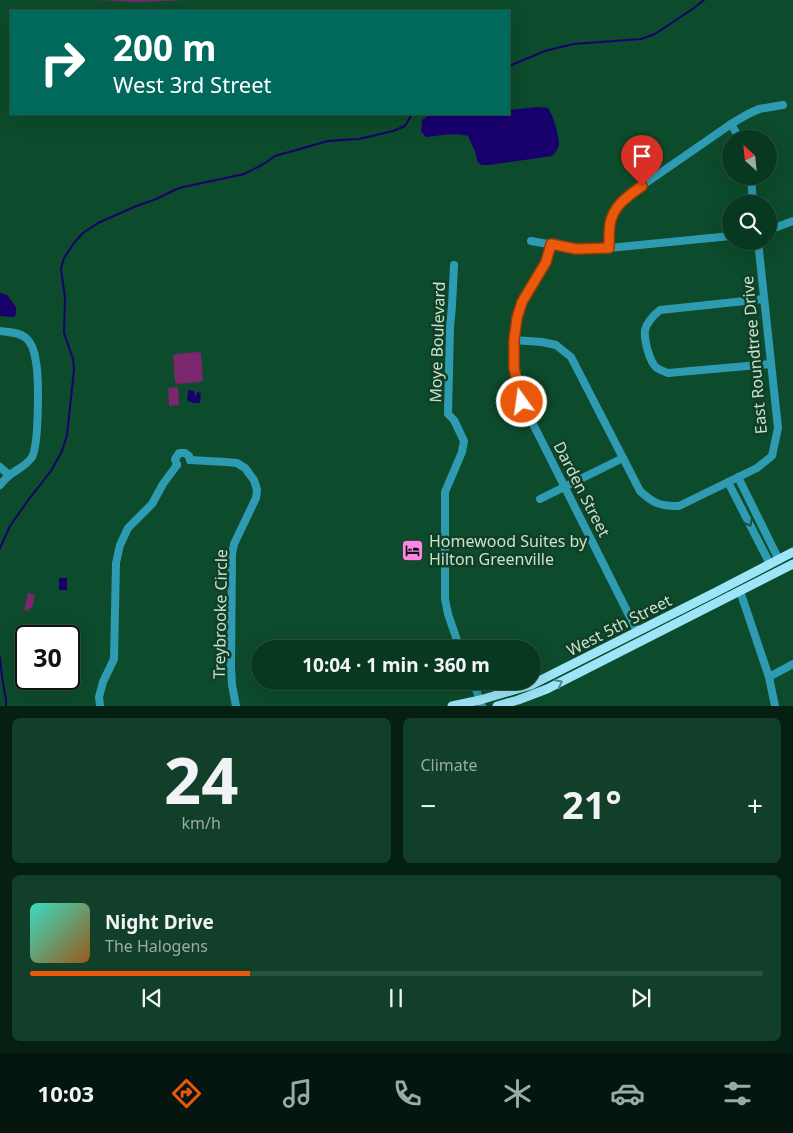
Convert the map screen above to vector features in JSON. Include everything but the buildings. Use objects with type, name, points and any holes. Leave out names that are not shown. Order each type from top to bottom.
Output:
[{"type":"main road","name":"West 5th Street","points":[[452,706],[481,703],[531,685],[793,552]]},
{"type":"main road","points":[[712,606],[725,594],[778,567],[779,560]]},
{"type":"main road","name":"West 5th Street","points":[[497,706],[547,689],[793,564]]},
{"type":"main road","points":[[651,635],[658,627],[698,606],[716,592]]},
{"type":"street","points":[[609,248],[610,223],[617,206],[627,196],[748,114],[759,109],[783,105]]},
{"type":"street","points":[[731,124],[735,130]]},
{"type":"street","points":[[777,227],[793,221]]},
{"type":"street","points":[[531,241],[576,249],[609,248],[722,237]]},
{"type":"street","name":"Darden Street","points":[[551,244],[546,262],[522,302],[517,318],[514,340],[514,368],[522,402],[637,631]]},
{"type":"street","name":"East Roundtree Drive","points":[[514,340],[556,345],[571,357],[640,491],[651,501],[665,506],[679,506],[757,468],[772,456],[778,428],[759,250]]},
{"type":"street","name":"Moye Boulevard","points":[[454,265],[448,414],[454,420],[464,441],[462,452],[445,492],[444,578],[448,614],[457,640]]},
{"type":"street","points":[[764,299],[660,310],[651,318],[645,329],[651,361],[657,368],[668,373],[770,364]]},
{"type":"street","points":[[0,331],[16,333],[26,338],[36,360],[38,376],[37,433],[32,456],[26,464],[9,475],[0,485]]},
{"type":"street","points":[[540,499],[623,458]]},
{"type":"street","name":"Treybrooke Circle","points":[[100,706],[99,698],[103,682],[114,659],[116,563],[120,545],[128,528],[152,504],[163,484],[184,465],[226,462],[240,464],[250,473],[256,485],[256,498],[234,544],[232,554],[231,667],[236,706]]},
{"type":"street","points":[[0,467],[9,475]]},
{"type":"street","points":[[738,477],[779,560]]},
{"type":"street","points":[[728,482],[770,564]]},
{"type":"street","points":[[740,591],[769,677],[775,706]]},
{"type":"street","points":[[769,677],[793,664]]},
{"type":"street","points":[[476,690],[481,703]]},
{"type":"shaded area","points":[[97,0],[189,0],[137,2]]},
{"type":"shaded area","points":[[548,108],[555,125],[559,145],[552,156],[482,165],[478,163],[468,136],[453,134],[426,137],[421,131],[422,120],[428,116],[510,115],[510,110]]},
{"type":"shaded area","points":[[0,293],[7,295],[16,307],[14,317],[0,316]]},
{"type":"shaded area","points":[[201,353],[203,380],[201,382],[177,384],[175,382],[173,356],[175,354]]},
{"type":"shaded area","points":[[178,387],[179,405],[169,406],[168,388]]},
{"type":"shaded area","points":[[188,390],[194,391],[195,397],[197,392],[201,393],[200,403],[187,401]]},
{"type":"shaded area","points":[[59,578],[67,578],[67,590],[59,590]]},
{"type":"shaded area","points":[[28,593],[35,595],[32,608],[29,608],[29,611],[24,610]]},
{"type":"waterway","points":[[510,66],[545,51],[573,44],[641,39],[655,34],[704,0]]},
{"type":"waterway","points":[[0,548],[10,526],[51,471],[62,451],[67,435],[74,370],[73,359],[64,333],[65,298],[61,269],[64,258],[83,233],[98,223],[179,188],[244,174],[275,156],[328,141],[359,139],[393,131],[405,126],[411,115]]},
{"type":"waterway","points":[[0,657],[6,706]]},
{"type":"place","name":"Homewood Suites by Hilton Greenville","points":[[413,550]]},
{"type":"route","points":[[522,402],[514,368],[514,340],[517,318],[522,302],[546,262],[551,244],[576,249],[609,248],[610,223],[617,206],[627,196],[642,186]]}]
